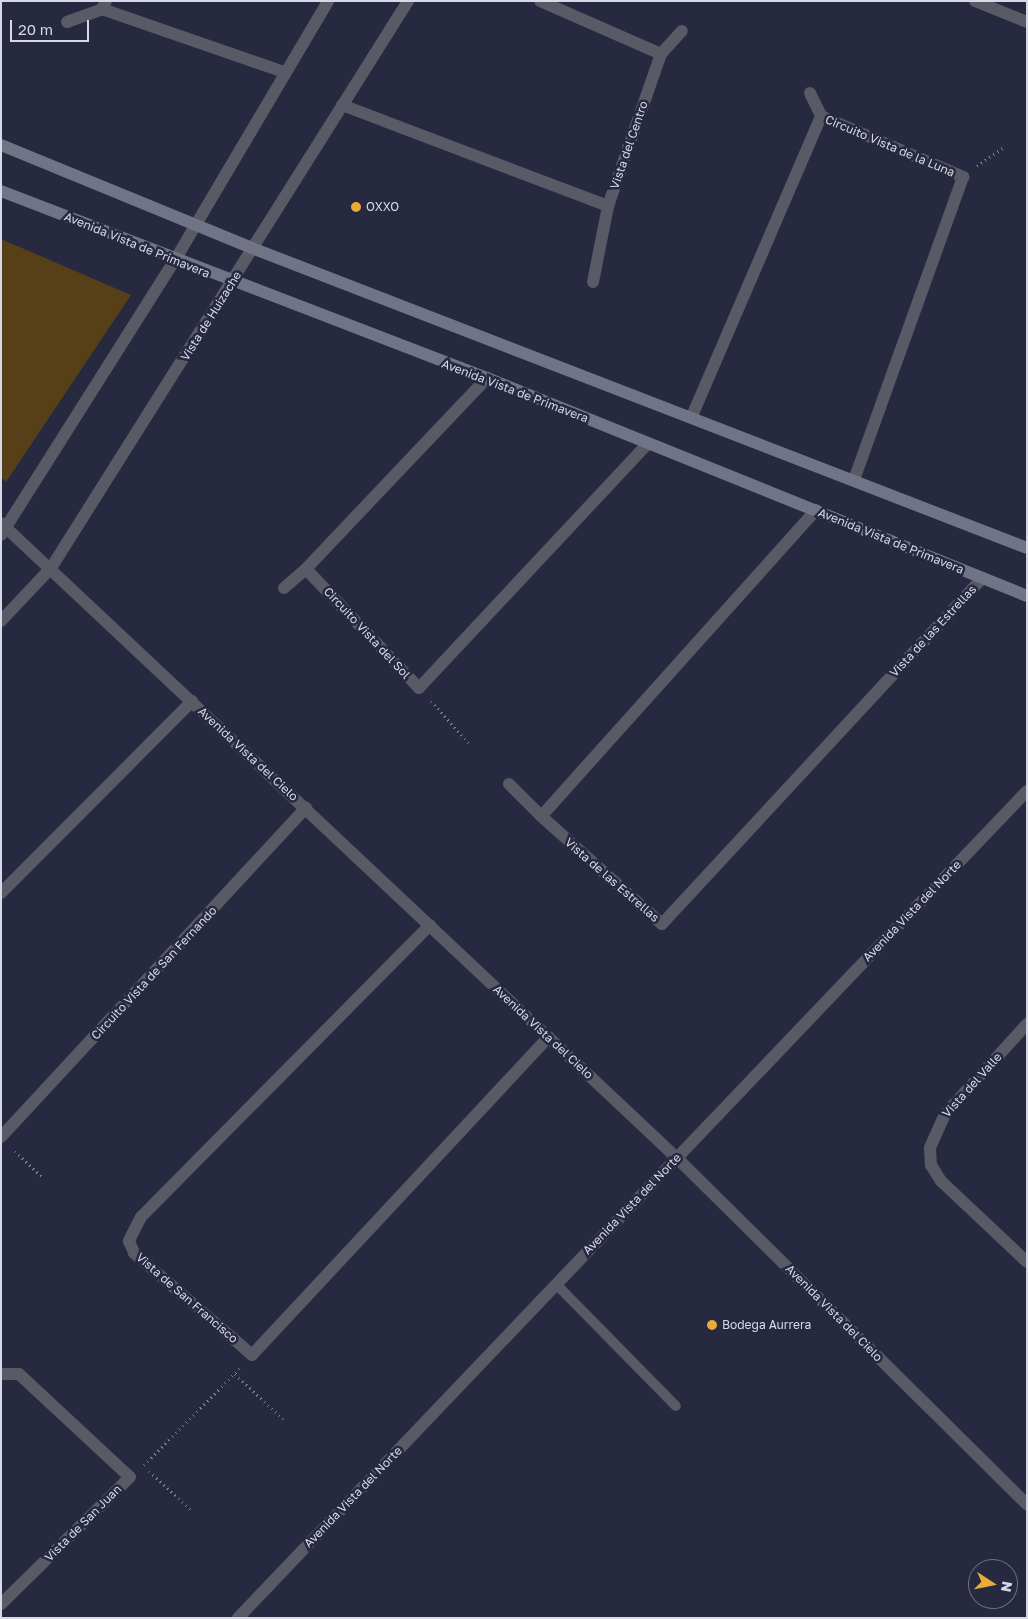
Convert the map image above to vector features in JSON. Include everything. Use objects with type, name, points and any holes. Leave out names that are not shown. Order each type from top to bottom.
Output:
[{"type":"main road","points":[[1,145],[252,248],[692,416],[1027,548]]},
{"type":"main road","name":"Avenida Vista de Primavera","points":[[1,192],[232,283],[487,378],[1027,596]]},
{"type":"street","points":[[3,529],[175,260],[284,72],[328,1]]},
{"type":"street","name":"Vista de Huizache","points":[[1,621],[51,568],[408,1]]},
{"type":"street","points":[[540,1],[661,54],[682,31]]},
{"type":"street","points":[[975,1],[994,5],[1027,22]]},
{"type":"street","points":[[67,22],[104,5],[284,72]]},
{"type":"street","name":"Vista del Centro","points":[[342,105],[608,206],[661,54]]},
{"type":"street","points":[[810,93],[820,116]]},
{"type":"street","name":"Circuito Vista de la Luna","points":[[692,416],[820,116],[962,177],[854,480]]},
{"type":"street","points":[[593,282],[608,206]]},
{"type":"street","points":[[284,588],[306,569],[487,378]]},
{"type":"street","name":"Circuito Vista del Sol","points":[[306,569],[419,688],[648,444]]},
{"type":"street","points":[[509,784],[541,816],[816,510]]},
{"type":"street","name":"Avenida Vista del Cielo","points":[[3,529],[51,568],[676,1157],[1027,1504]]},
{"type":"street","name":"Vista de las Estrellas","points":[[541,816],[662,924],[982,578]]},
{"type":"street","points":[[1,893],[192,701]]},
{"type":"street","name":"Avenida Vista del Norte","points":[[238,1618],[1027,791]]},
{"type":"street","name":"Circuito Vista de San Fernando","points":[[5,1140],[306,808]]},
{"type":"street","name":"Vista de San Francisco","points":[[252,1355],[134,1253],[129,1241],[132,1230],[430,925]]},
{"type":"street","name":"Vista del Valle","points":[[1027,1024],[945,1114],[930,1148],[931,1165],[941,1181],[1027,1262]]},
{"type":"street","points":[[252,1355],[549,1038]]},
{"type":"street","name":"Vista de San Juan","points":[[1,1374],[19,1374],[130,1477],[1,1604]]},
{"type":"lane","points":[[556,1284],[676,1406]]},
{"type":"path","points":[[962,177],[1004,147]]},
{"type":"path","points":[[419,688],[469,743]]},
{"type":"path","points":[[5,1140],[42,1177]]},
{"type":"path","points":[[130,1477],[252,1355]]},
{"type":"path","points":[[235,1374],[283,1418]]},
{"type":"path","points":[[144,1465],[192,1511]]},
{"type":"shaded area","points":[[1,239],[131,295],[6,482],[1,477]]},
{"type":"place","name":"OXXO","points":[[356,207]]},
{"type":"place","name":"Bodega Aurrera","points":[[712,1325]]}]
